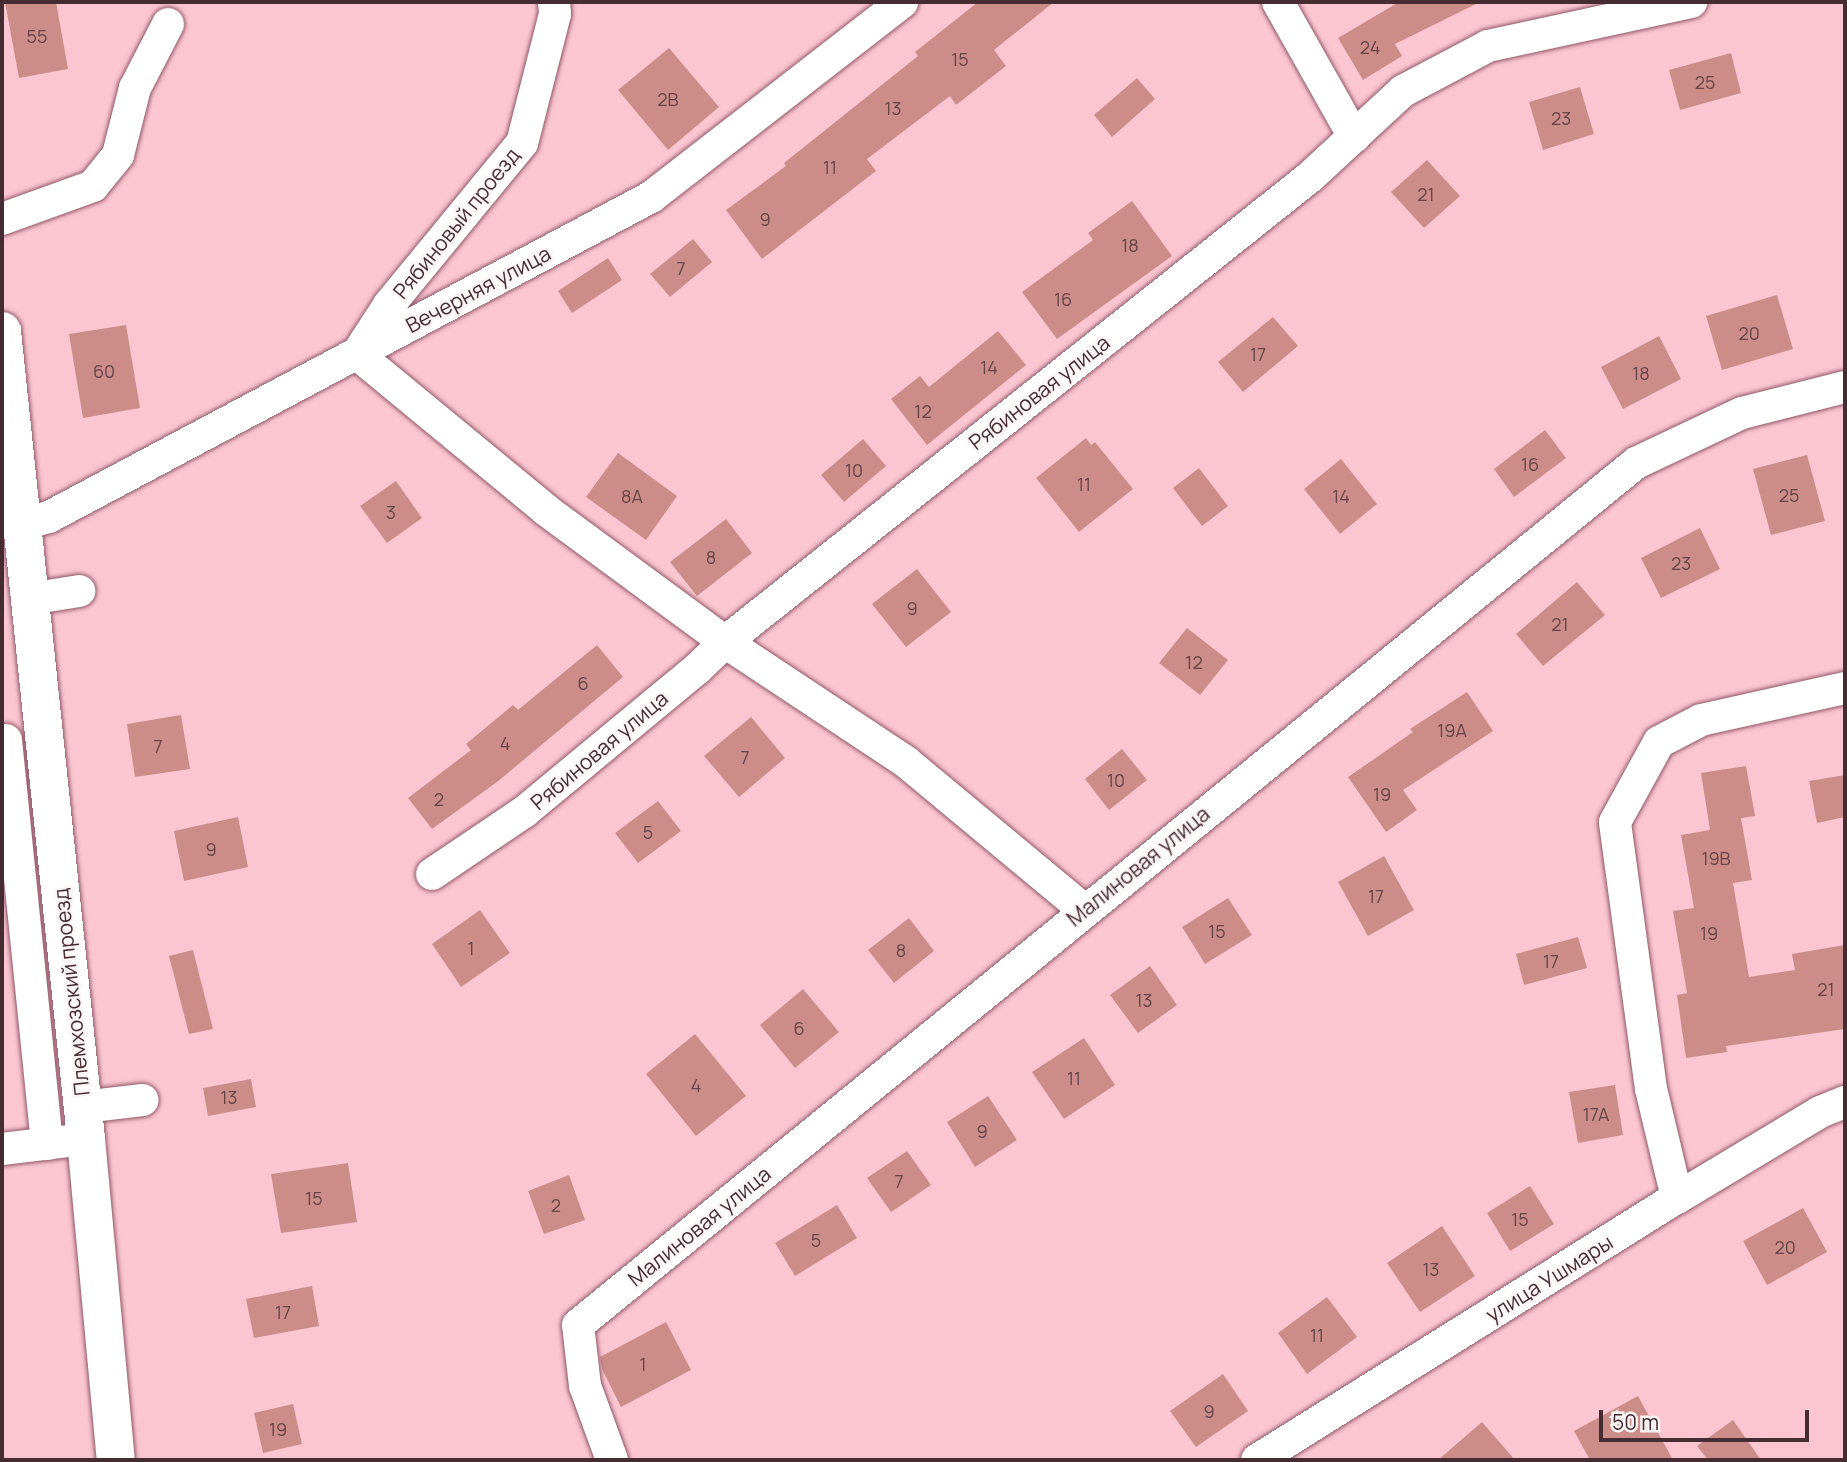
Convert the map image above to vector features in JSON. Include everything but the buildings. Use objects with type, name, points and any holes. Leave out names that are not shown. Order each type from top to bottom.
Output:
[{"type":"main road","name":"Племхозский проезд","points":[[2,331],[29,599],[17,739],[85,1123],[116,1460]]},
{"type":"street","name":"Вечерняя улица","points":[[22,525],[49,517],[651,197],[902,2]]},
{"type":"street","points":[[1278,2],[1354,137]]},
{"type":"street","name":"Рябиновая улица","points":[[432,874],[524,812],[697,669],[725,642],[1310,177],[1403,91],[1488,46],[1691,2]]},
{"type":"street","name":"Рябиновый проезд","points":[[357,354],[389,305],[522,143],[557,6]]},
{"type":"street","points":[[2,219],[93,186],[118,155],[135,88],[168,24]]},
{"type":"street","points":[[357,354],[546,510],[725,642],[906,762],[1084,910]]},
{"type":"street","name":"Малиновая улица","points":[[612,1460],[585,1386],[578,1325],[1084,910],[1636,463],[1742,413],[1845,387]]},
{"type":"street","points":[[29,599],[79,591]]},
{"type":"street","points":[[1677,1198],[1651,1089],[1615,822],[1659,742],[1701,720],[1845,688]]},
{"type":"street","points":[[17,739],[47,1144]]},
{"type":"street","points":[[2,1149],[47,1144],[85,1123],[143,1100]]},
{"type":"street","name":"улица Ушмары","points":[[1257,1460],[1677,1198],[1820,1112],[1845,1102]]}]
